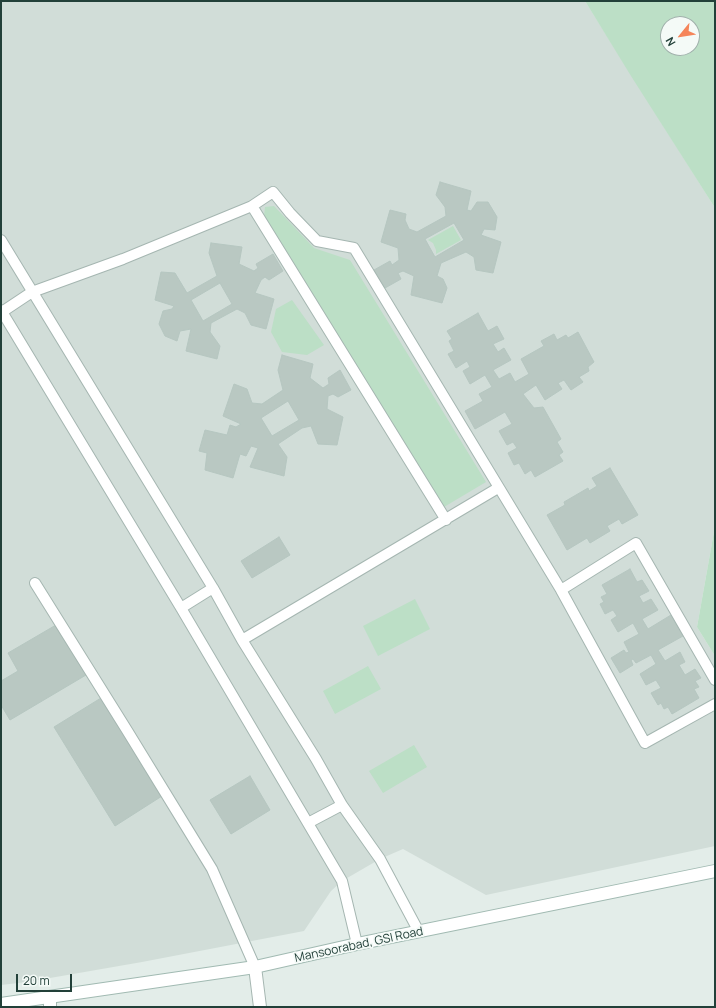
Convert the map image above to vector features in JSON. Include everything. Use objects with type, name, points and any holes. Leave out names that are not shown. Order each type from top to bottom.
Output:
[{"type":"street","name":"Mansoorabad, GSI Road","points":[[1,1004],[50,1002],[256,967],[357,944],[715,871]]},
{"type":"street","points":[[256,967],[260,1007]]},
{"type":"lane","points":[[357,944],[342,881],[181,608],[1,311],[32,292],[123,259],[252,206],[273,192],[290,213],[317,241],[354,248],[561,590],[644,743],[715,704]]},
{"type":"lane","points":[[252,206],[446,520]]},
{"type":"lane","points":[[1,240],[213,588],[242,640],[316,759],[342,805],[380,859],[419,932]]},
{"type":"lane","points":[[242,640],[498,488]]},
{"type":"lane","points":[[561,590],[636,543],[715,680]]},
{"type":"lane","points":[[35,583],[212,869],[256,967]]},
{"type":"lane","points":[[181,608],[213,588]]},
{"type":"lane","points":[[308,823],[342,805]]},
{"type":"shaded area","points":[[1,1],[585,1],[715,208],[715,526],[697,627],[715,656],[715,846],[486,895],[403,849],[380,859],[342,881],[331,891],[304,931],[142,962],[27,982],[1,985]]},
{"type":"green space","points":[[585,1],[715,1],[715,208],[631,76]]},
{"type":"green space","points":[[274,206],[314,248],[350,260],[486,482],[444,507],[264,216],[265,207]]},
{"type":"green space","points":[[453,226],[461,240],[436,254],[433,243],[428,240]]},
{"type":"green space","points":[[292,300],[324,345],[307,355],[282,352],[271,332],[276,309]]},
{"type":"green space","points":[[715,526],[715,656],[697,627]]},
{"type":"green space","points":[[415,599],[430,629],[378,656],[363,626]]},
{"type":"green space","points":[[368,666],[381,689],[335,714],[323,691]]},
{"type":"green space","points":[[414,745],[427,767],[383,793],[369,771]]},
{"type":"building","points":[[440,182],[471,191],[467,210],[471,211],[477,202],[488,202],[497,217],[495,230],[484,229],[481,235],[501,242],[493,273],[476,270],[474,257],[466,252],[441,263],[437,276],[443,279],[447,288],[442,303],[411,295],[414,276],[403,271],[398,273],[401,279],[385,288],[374,270],[390,261],[392,265],[399,260],[398,248],[381,242],[390,210],[406,214],[405,220],[409,229],[417,232],[446,216],[445,207],[436,195]],"holes":[[[454,223],[464,240],[435,257],[425,239]]]},
{"type":"building","points":[[211,243],[242,247],[239,264],[254,271],[258,268],[256,264],[273,254],[283,271],[269,280],[265,277],[261,280],[255,293],[274,299],[266,329],[251,325],[245,313],[237,309],[211,323],[210,332],[220,346],[217,359],[186,351],[191,329],[180,331],[177,341],[165,336],[159,324],[163,311],[172,309],[174,306],[155,300],[161,272],[175,273],[187,293],[217,276],[209,253]],"holes":[[[220,283],[232,304],[203,321],[191,300]]]},
{"type":"building","points":[[478,313],[488,331],[497,326],[504,339],[493,344],[498,352],[504,348],[511,360],[493,370],[499,379],[510,373],[515,382],[529,374],[521,359],[544,346],[541,341],[554,334],[557,340],[566,335],[568,338],[578,332],[594,362],[588,367],[589,371],[579,377],[583,382],[571,390],[564,380],[558,383],[562,389],[545,400],[536,385],[523,394],[534,408],[543,407],[561,439],[557,442],[563,452],[559,455],[563,461],[535,477],[531,470],[525,474],[519,463],[514,465],[508,453],[517,448],[513,442],[507,445],[499,431],[512,424],[505,412],[475,429],[465,411],[483,401],[479,394],[492,387],[485,375],[470,384],[463,371],[470,367],[467,361],[456,368],[448,354],[454,351],[449,341],[452,339],[447,331]]},
{"type":"building","points":[[282,355],[313,364],[310,378],[323,388],[329,384],[328,378],[340,370],[351,390],[338,397],[333,394],[328,396],[327,409],[343,417],[337,445],[318,444],[311,426],[302,428],[278,444],[287,457],[284,476],[250,467],[258,448],[251,446],[246,456],[240,454],[233,478],[205,470],[207,453],[199,451],[205,430],[227,435],[230,425],[236,427],[241,424],[223,416],[234,384],[247,389],[252,403],[262,404],[283,390],[278,370]],"holes":[[[288,401],[299,420],[272,436],[261,418]]]},
{"type":"building","points":[[610,468],[638,515],[622,524],[619,519],[607,526],[610,531],[590,543],[587,538],[567,550],[547,515],[565,505],[564,502],[588,488],[589,491],[597,486],[592,478]]},
{"type":"building","points":[[279,537],[290,555],[252,578],[241,561]]},
{"type":"building","points":[[630,569],[637,582],[642,580],[649,591],[639,596],[643,603],[651,599],[658,610],[642,619],[648,629],[671,615],[683,636],[658,650],[665,661],[680,652],[685,662],[679,665],[685,675],[695,669],[701,678],[695,681],[699,687],[694,689],[699,698],[672,714],[668,707],[664,709],[661,703],[658,705],[651,693],[661,688],[656,680],[646,685],[640,674],[656,664],[651,655],[636,663],[633,659],[631,660],[633,665],[620,673],[611,658],[624,650],[626,653],[629,652],[624,642],[639,634],[633,623],[618,632],[611,620],[617,616],[613,610],[605,614],[600,604],[604,602],[601,597],[607,594],[602,585]]},
{"type":"building","points":[[56,625],[86,675],[10,720],[1,705],[1,681],[18,671],[8,653]]},
{"type":"building","points":[[101,698],[162,796],[115,826],[54,727]]},
{"type":"building","points":[[250,776],[270,810],[231,834],[210,800]]}]
